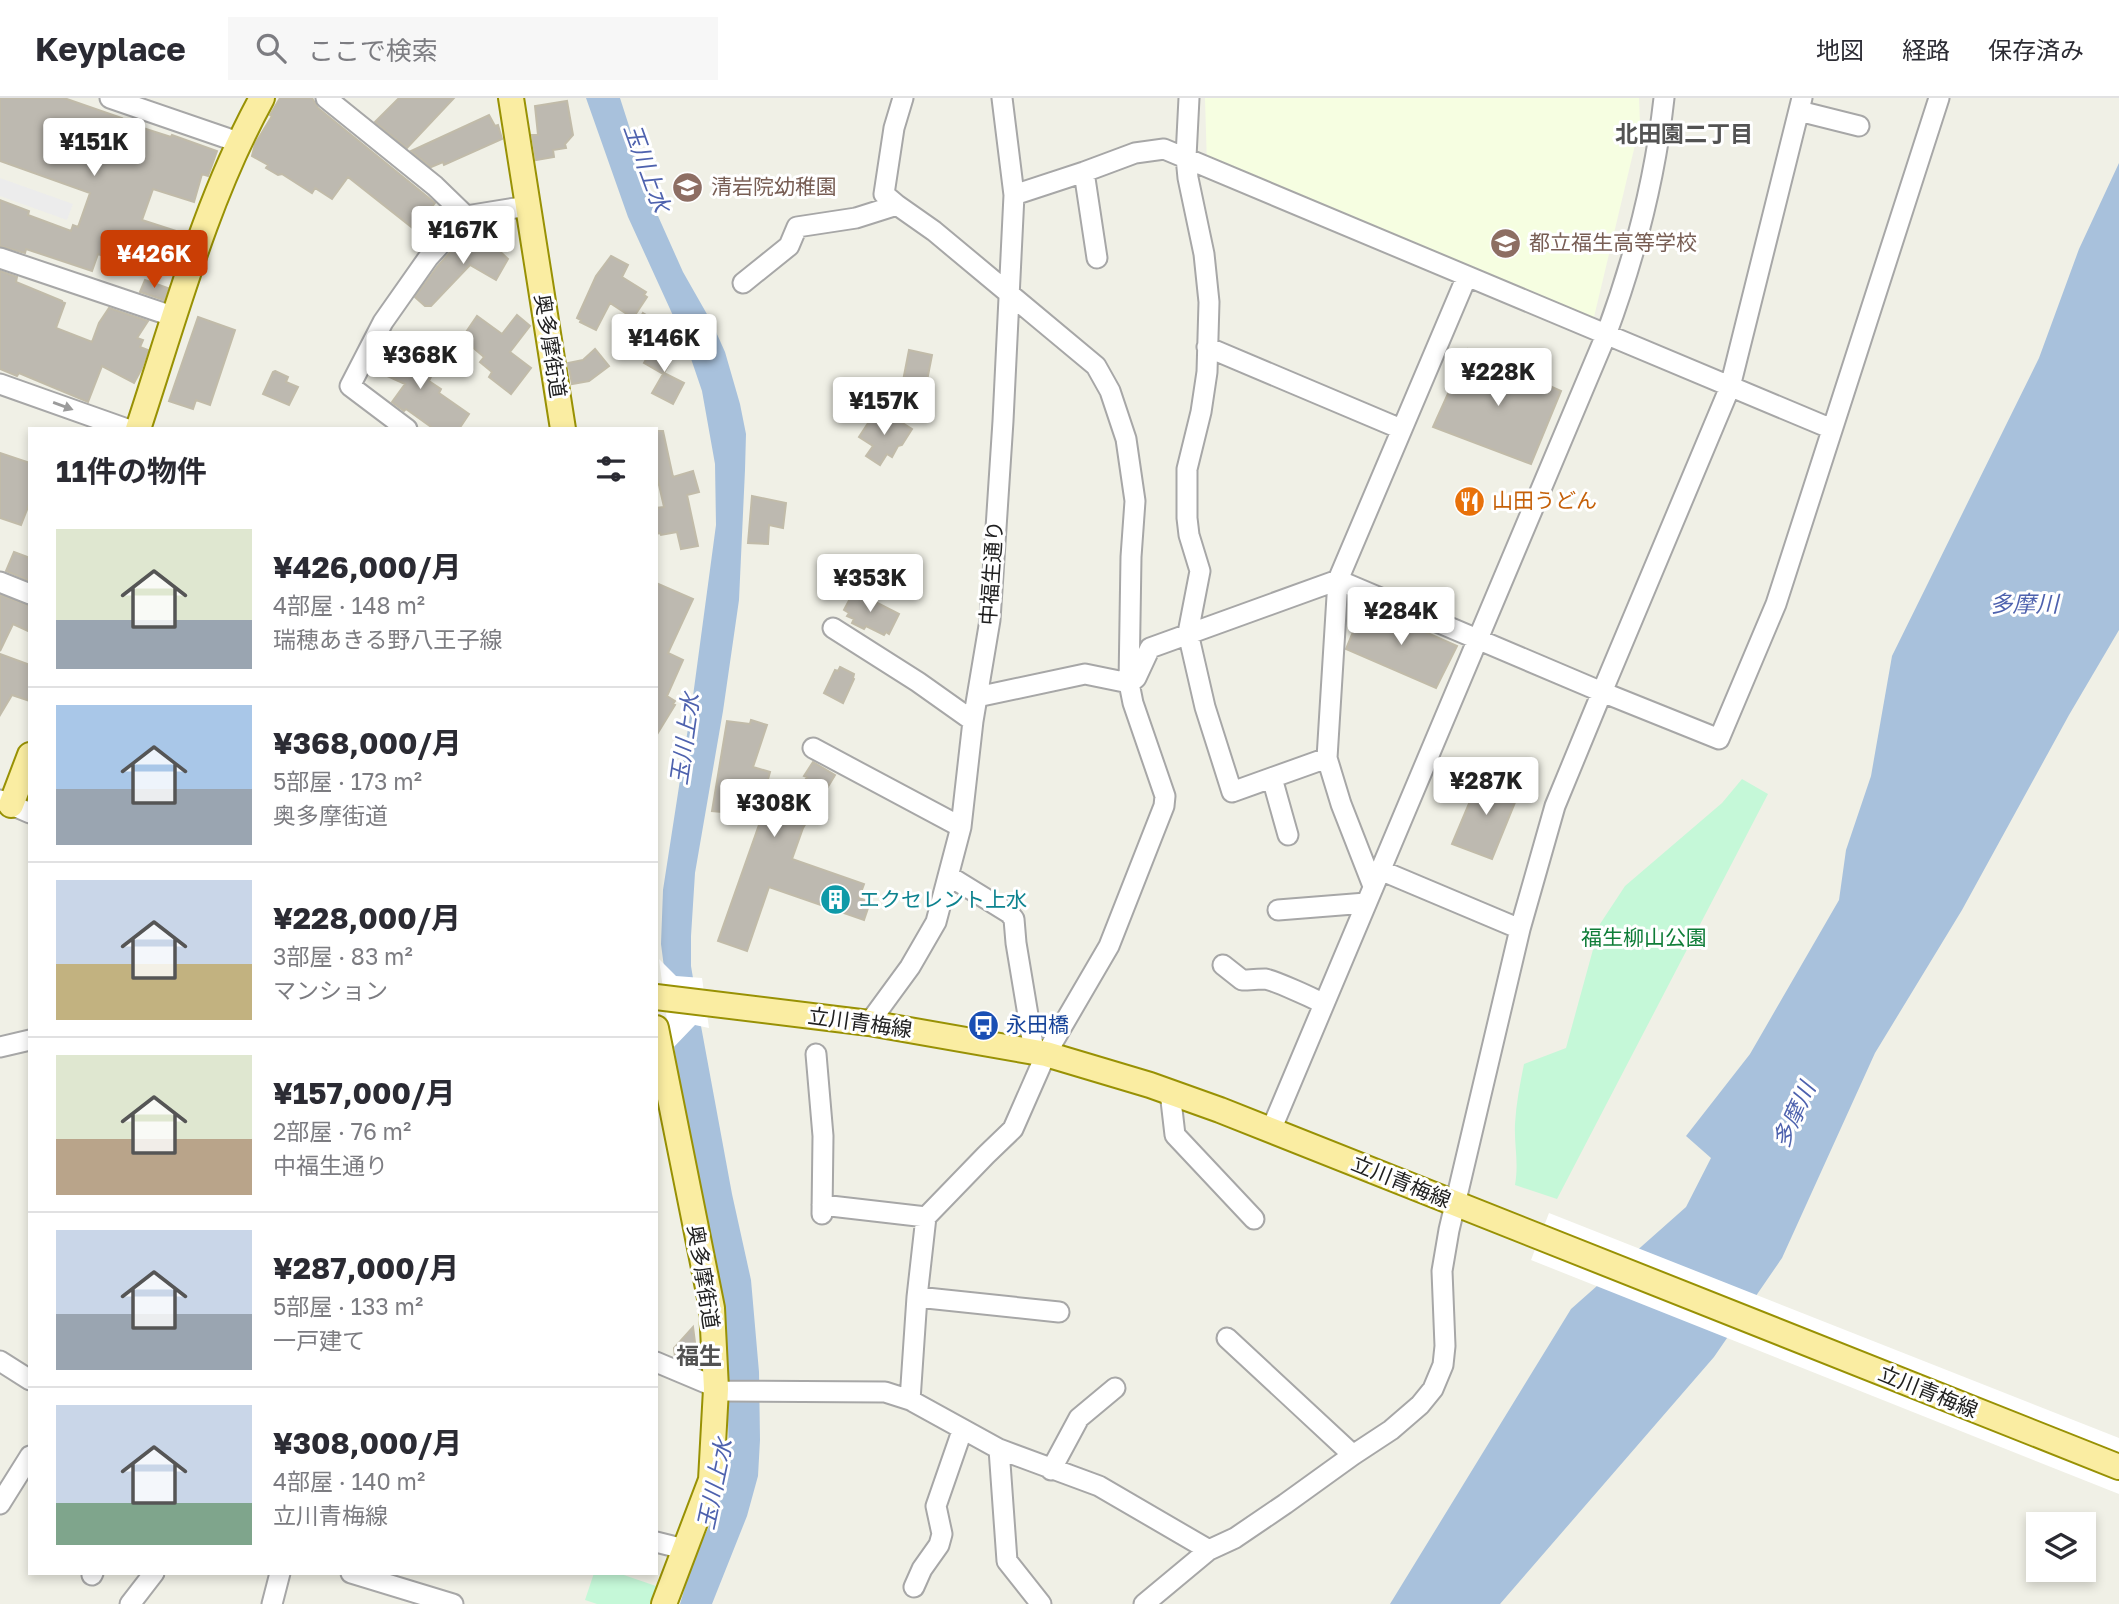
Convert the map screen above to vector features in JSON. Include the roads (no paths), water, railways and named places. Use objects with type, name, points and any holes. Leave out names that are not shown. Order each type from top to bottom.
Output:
[{"type":"main road","points":[[139,427],[209,210],[238,142],[262,98]]},
{"type":"main road","name":"奥多摩街道","points":[[511,98],[563,427]]},
{"type":"main road","points":[[14,806],[28,761]]},
{"type":"main road","name":"立川青梅線","points":[[658,997],[869,1023],[1040,1052],[1170,1092],[2119,1467]]},
{"type":"main road","name":"奥多摩街道","points":[[658,1038],[712,1308],[720,1390],[711,1480],[664,1604]]},
{"type":"street","points":[[326,98],[435,186],[466,216]]},
{"type":"street","points":[[903,98],[894,128],[884,194],[934,231],[1096,366],[1110,391],[1126,439],[1135,501],[1131,557],[1129,683],[1164,796],[1164,806],[1109,946],[1040,1052],[1013,1129],[926,1217],[910,1400]]},
{"type":"street","name":"中福生通り","points":[[869,1023],[910,967],[936,922],[961,827],[973,721],[990,620],[1010,295],[1014,195],[1002,98]]},
{"type":"street","points":[[1189,98],[1186,157],[1204,254],[1209,302],[1207,372],[1201,412],[1187,469],[1189,535],[1200,571],[1188,633],[1205,708],[1232,792],[1327,758]]},
{"type":"street","points":[[1271,1130],[1606,335],[1627,279],[1644,216],[1654,172],[1664,98]]},
{"type":"street","points":[[977,697],[1085,674],[1129,683],[1136,678],[1150,648],[1338,580],[1719,739],[1776,604],[1939,98]]},
{"type":"street","points":[[123,100],[238,142]]},
{"type":"street","points":[[1144,1604],[1209,1550],[1235,1538],[1391,1430],[1420,1405],[1433,1389],[1443,1365],[1445,1346],[1442,1270],[1455,1203],[1520,929],[1555,806],[1730,387],[1801,105],[1859,126]]},
{"type":"street","points":[[1014,195],[1135,153],[1164,149],[1832,429]]},
{"type":"street","points":[[1084,172],[1097,258]]},
{"type":"street","points":[[743,283],[789,246],[797,227],[856,218],[897,205]]},
{"type":"street","points":[[404,427],[349,386],[383,322],[428,258],[466,216],[528,206]]},
{"type":"street","points":[[0,258],[175,317]]},
{"type":"street","points":[[1373,886],[1327,758],[1338,580],[1467,276]]},
{"type":"street","points":[[1207,346],[1401,429]]},
{"type":"street","points":[[0,384],[121,427]]},
{"type":"street","points":[[0,582],[28,593]]},
{"type":"street","points":[[833,628],[973,721]]},
{"type":"street","points":[[813,748],[961,827]]},
{"type":"street","points":[[1272,778],[1288,835]]},
{"type":"street","points":[[949,876],[1009,913],[1014,919],[1016,943],[1040,1052]]},
{"type":"street","points":[[1278,910],[1373,886],[1520,929]]},
{"type":"street","points":[[1223,965],[1242,980],[1268,979],[1289,990],[1313,997],[1323,1004]]},
{"type":"street","points":[[0,1047],[28,1040]]},
{"type":"street","points":[[816,1054],[823,1136],[822,1209],[926,1217]]},
{"type":"street","points":[[1170,1092],[1175,1135],[1254,1219]]},
{"type":"street","points":[[917,1297],[1059,1312]]},
{"type":"street","points":[[1227,1338],[1353,1455]]},
{"type":"street","points":[[0,1361],[28,1379]]},
{"type":"street","points":[[665,1366],[720,1390],[885,1392],[910,1400],[999,1449],[1099,1486],[1209,1550]]},
{"type":"street","points":[[1051,1469],[1079,1418],[1115,1388]]},
{"type":"street","points":[[914,1587],[922,1569],[939,1545],[942,1534],[936,1506],[962,1431]]},
{"type":"street","points":[[999,1449],[1007,1561],[1041,1604]]},
{"type":"street","points":[[0,1504],[28,1459]]},
{"type":"street","points":[[658,1542],[684,1549]]},
{"type":"street","points":[[130,1604],[152,1575]]},
{"type":"street","points":[[272,1604],[279,1575]]},
{"type":"street","points":[[358,1575],[453,1604]]},
{"type":"water","points":[[586,98],[620,98],[658,216],[683,272],[725,352],[746,434],[739,600],[695,873],[691,966],[732,1194],[751,1280],[759,1372],[760,1440],[758,1476],[747,1516],[712,1604],[680,1604],[693,1560],[724,1489],[729,1460],[726,1337],[676,1061],[661,944],[663,890],[716,525],[715,464],[702,391],[686,344],[628,217]]},
{"type":"water","name":"多摩川","points":[[2119,163],[2119,630],[1962,910],[1875,1053],[1782,1258],[1714,1357],[1500,1604],[1390,1604],[1571,1309],[1686,1207],[1711,1158],[1686,1136],[1750,1054],[1839,900],[1846,850],[1871,776],[1892,656],[2039,358],[2079,249]]},
{"type":"place","name":"清岩院幼稚園","points":[[688,187]]},
{"type":"place","name":"都立福生高等学校","points":[[1506,243]]},
{"type":"place","name":"山田うどん","points":[[1469,501]]},
{"type":"place","name":"エクセレント上水","points":[[836,900]]},
{"type":"place","name":"永田橋","points":[[983,1025]]},
{"type":"district","name":"北田園二丁目","points":[[1684,134]]},
{"type":"district","name":"福生","points":[[699,1356]]},
{"type":"water label","name":"玉川上水","points":[[647,168]]},
{"type":"water label","name":"玉川上水","points":[[685,739]]},
{"type":"water label","name":"玉川上水","points":[[715,1484]]},
{"type":"park label","name":"福生柳山公園","points":[[1644,938]]}]
